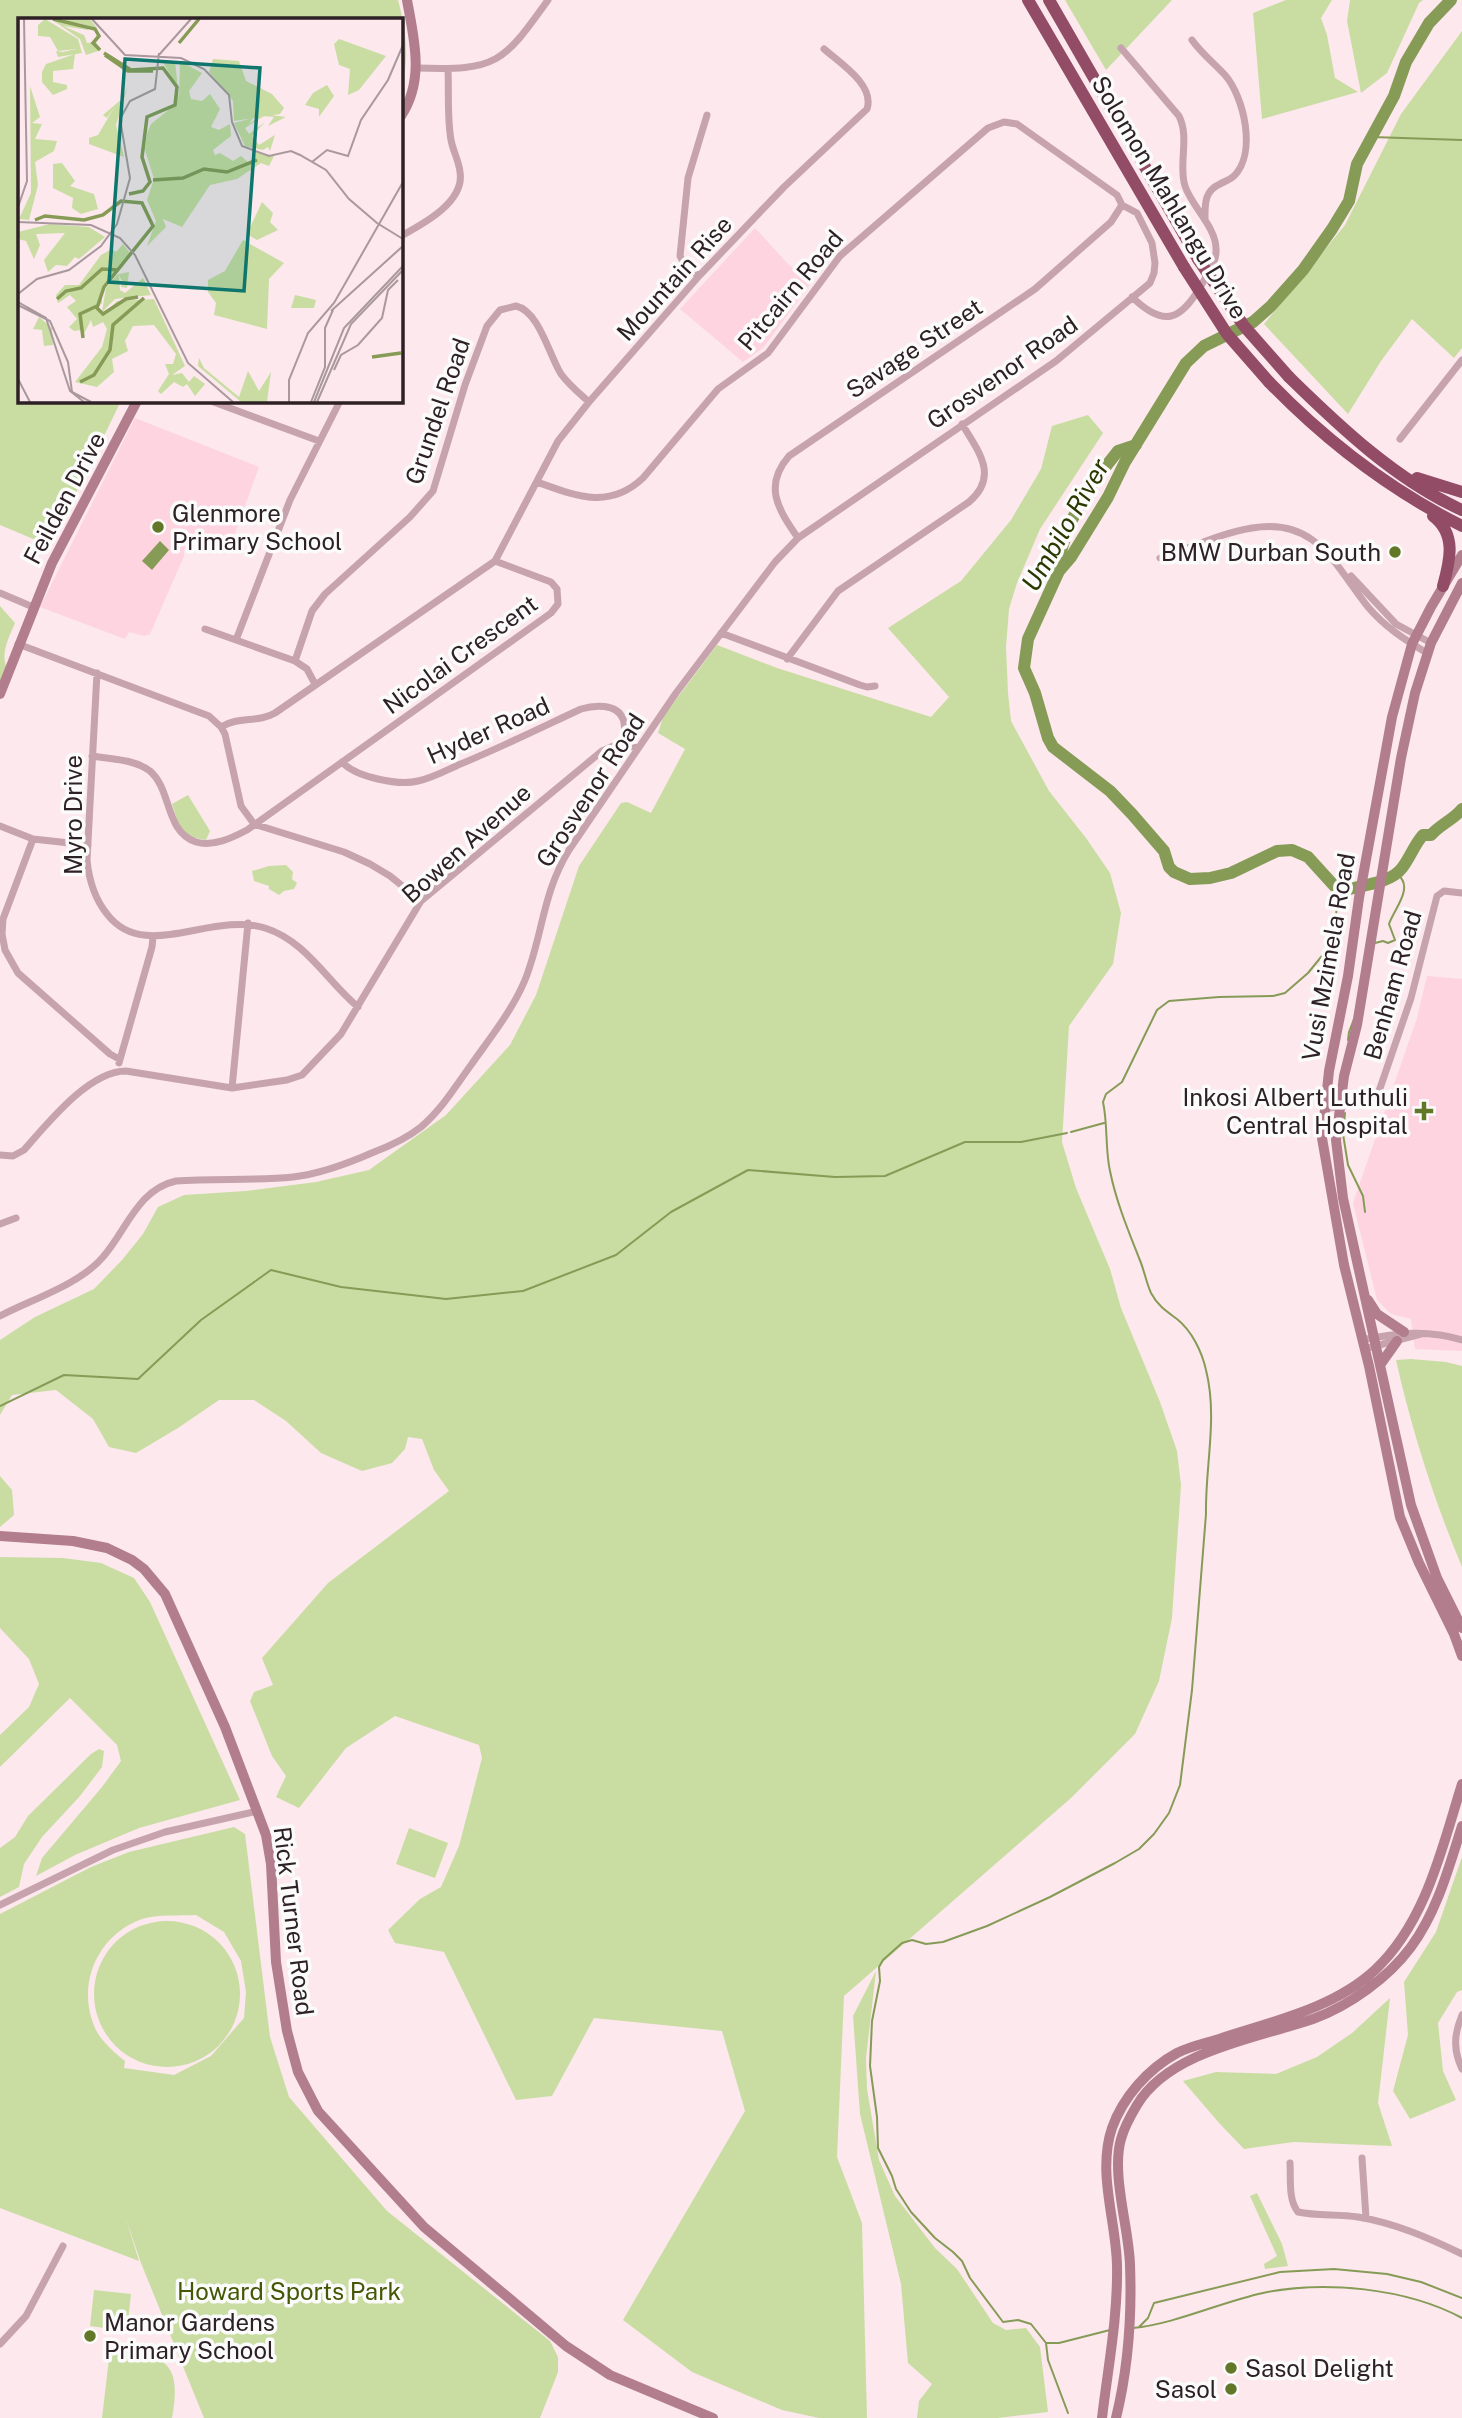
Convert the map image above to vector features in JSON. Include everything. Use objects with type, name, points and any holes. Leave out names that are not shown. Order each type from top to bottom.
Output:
[{"type":"highway","name":"Solomon Mahlangu Drive","points":[[1028,0],[1184,267],[1227,334],[1269,382],[1326,436],[1410,498],[1462,526]]},
{"type":"highway","name":"Solomon Mahlangu Drive","points":[[1049,0],[1198,259],[1230,307],[1289,377],[1326,414],[1400,473],[1462,510]]},
{"type":"highway","points":[[1400,473],[1462,492]]},
{"type":"highway","points":[[1410,498],[1438,520],[1448,538],[1450,559],[1443,586]]},
{"type":"main road","points":[[402,115],[417,68],[407,0]]},
{"type":"main road","name":"Feilden Drive","points":[[0,694],[56,554],[136,402]]},
{"type":"main road","name":"Vusi Mzimela Road","points":[[1462,555],[1414,640],[1392,717],[1359,898],[1324,1109],[1322,1138],[1344,1265],[1400,1517],[1462,1656]]},
{"type":"main road","name":"Vusi Mzimela Road","points":[[1462,583],[1429,648],[1420,673],[1401,758],[1357,1025],[1339,1107],[1336,1140],[1339,1175],[1416,1524],[1437,1578],[1462,1628]]},
{"type":"main road","points":[[1366,1297],[1377,1314],[1404,1332]]},
{"type":"main road","points":[[1380,1365],[1397,1341]]},
{"type":"main road","name":"Rick Turner Road","points":[[0,1536],[73,1541],[107,1548],[132,1560],[165,1594],[225,1727],[258,1811],[270,1857],[275,1952],[287,2031],[298,2072],[318,2111],[424,2227],[566,2346],[610,2375],[713,2418]]},
{"type":"main road","points":[[1102,2416],[1116,2308],[1116,2255],[1107,2167],[1111,2130],[1119,2112],[1150,2071],[1176,2053],[1318,2005],[1352,1988],[1377,1968],[1406,1933],[1422,1903],[1462,1784]]},
{"type":"main road","points":[[1119,2415],[1131,2305],[1129,2246],[1118,2169],[1121,2139],[1137,2105],[1153,2083],[1174,2067],[1204,2054],[1334,2010],[1381,1977],[1410,1948],[1431,1913],[1462,1826]]},
{"type":"street","points":[[417,68],[449,69],[488,64],[507,52],[548,0]]},
{"type":"street","points":[[1192,40],[1230,82],[1243,111],[1246,133],[1243,158],[1237,172],[1207,194],[1205,221]]},
{"type":"street","points":[[1121,48],[1180,116],[1183,129],[1184,181],[1215,240],[1216,257],[1188,306],[1177,315],[1164,317],[1150,313],[1132,297]]},
{"type":"street","name":"Mountain Rise","points":[[495,561],[564,432],[589,401],[699,276],[784,187],[867,109],[869,99],[865,89],[824,49]]},
{"type":"street","points":[[402,235],[454,197],[460,185],[461,172],[450,129],[449,69]]},
{"type":"street","points":[[699,276],[686,267],[680,256],[688,178],[707,115]]},
{"type":"street","name":"Grosvenor Road","points":[[0,1316],[60,1287],[97,1263],[146,1197],[164,1184],[176,1181],[264,1179],[308,1174],[363,1157],[420,1127],[442,1106],[505,1018],[529,968],[547,897],[559,867],[638,748],[775,562],[797,538],[1056,360],[1152,280],[1152,243],[1137,213],[1122,205],[1116,195],[1017,124],[1004,122]]},
{"type":"street","name":"Pitcairn Road","points":[[537,482],[594,498],[622,494],[630,490],[719,388],[768,353],[840,256],[970,143],[994,124],[1004,122]]},
{"type":"street","name":"Savage Street","points":[[797,538],[782,515],[775,496],[778,473],[789,456],[1035,289],[1111,222],[1122,205]]},
{"type":"street","name":"Grundel Road","points":[[295,661],[312,611],[325,594],[410,517],[433,491],[465,384],[493,316],[510,306],[526,310],[535,321],[560,372],[573,388],[589,401]]},
{"type":"street","points":[[1400,439],[1462,360]]},
{"type":"street","points":[[217,402],[234,405],[319,441]]},
{"type":"street","points":[[236,640],[290,500],[339,402]]},
{"type":"street","points":[[787,659],[838,591],[969,502],[981,491],[985,479],[982,460],[962,424]]},
{"type":"street","points":[[1160,558],[1236,531],[1270,527],[1289,530],[1312,540],[1332,556],[1369,608],[1395,634],[1429,648]]},
{"type":"street","points":[[221,727],[234,721],[267,718],[495,561]]},
{"type":"street","name":"Nicolai Crescent","points":[[92,756],[126,761],[142,766],[152,773],[164,792],[177,828],[188,839],[209,844],[237,836],[555,610],[559,593],[551,582],[495,561]]},
{"type":"street","points":[[0,593],[33,607]]},
{"type":"street","points":[[205,629],[295,661],[307,669],[315,684]]},
{"type":"street","points":[[721,632],[787,659],[867,687],[874,686]]},
{"type":"street","points":[[18,644],[215,720],[227,741],[241,806],[254,824],[344,852],[370,863],[421,901]]},
{"type":"street","name":"Myro Drive","points":[[97,673],[87,859],[92,887],[104,911],[123,929],[144,937],[224,924],[248,923],[277,932],[297,944],[358,1007]]},
{"type":"street","name":"Hyder Road","points":[[342,762],[349,768],[384,780],[409,783],[420,781],[595,705],[618,712],[624,723],[624,743]]},
{"type":"street","points":[[624,743],[638,748]]},
{"type":"street","name":"Bowen Avenue","points":[[118,1071],[232,1088],[302,1075],[341,1034],[421,901],[602,751],[609,746],[624,743]]},
{"type":"street","points":[[0,826],[33,839],[88,845]]},
{"type":"street","points":[[33,839],[3,919],[5,950],[18,973],[119,1059]]},
{"type":"street","name":"Benham Road","points":[[1324,1109],[1369,1100],[1381,1088],[1411,998],[1437,896],[1444,891],[1462,893]]},
{"type":"street","points":[[232,1088],[248,923]]},
{"type":"street","points":[[0,1155],[8,1157],[18,1154],[89,1084],[108,1073],[118,1071],[153,937]]},
{"type":"street","points":[[0,1224],[16,1218]]},
{"type":"street","points":[[1375,1342],[1404,1332],[1443,1335],[1462,1340]]},
{"type":"street","points":[[1363,1344],[1397,1341],[1422,1334]]},
{"type":"street","points":[[0,1905],[113,1850],[165,1832],[258,1811]]},
{"type":"street","points":[[1462,2015],[1455,2046],[1462,2069]]},
{"type":"street","points":[[1362,2158],[1366,2218]]},
{"type":"street","points":[[1290,2163],[1292,2198],[1298,2212],[1366,2218],[1408,2230],[1462,2255]]},
{"type":"street","points":[[0,2344],[26,2316],[63,2246]]},
{"type":"shaded area","points":[[755,228],[789,265],[811,283],[763,348],[743,362],[680,309]]},
{"type":"shaded area","name":"Glenmore Primary School","points":[[135,418],[259,467],[232,541],[188,542],[150,634],[144,636],[129,632],[125,639],[40,607]]},
{"type":"shaded area","points":[[160,541],[169,550],[152,570],[142,561]]},
{"type":"shaded area","name":"Inkosi Albert Luthuli Central Hospital","points":[[1427,976],[1462,979],[1462,1351],[1415,1349],[1411,1319],[1391,1314],[1377,1300],[1353,1203],[1417,1018]]},
{"type":"green space","points":[[0,0],[398,0],[403,22],[406,44],[402,82],[402,18],[18,18],[18,402],[121,402],[50,546],[0,525]]},
{"type":"green space","points":[[1065,0],[1172,0],[1106,70]]},
{"type":"green space","points":[[1286,0],[1332,0],[1321,18],[1335,78],[1358,92],[1262,119],[1253,13]]},
{"type":"green space","points":[[1350,0],[1423,0],[1419,3],[1387,73],[1361,93],[1347,21]]},
{"type":"green space","points":[[1462,31],[1462,348],[1454,358],[1412,319],[1381,361],[1348,414],[1264,324],[1345,225],[1401,114]]},
{"type":"green space","points":[[1088,415],[1103,433],[1040,529],[1009,609],[1006,647],[1008,693],[1011,721],[1049,791],[1110,873],[1121,913],[1113,964],[1069,1026],[1062,1142],[1076,1188],[1110,1269],[1121,1308],[1177,1451],[1181,1485],[1172,1618],[1159,1681],[1135,1734],[1071,1798],[844,1996],[837,2157],[862,2223],[867,2418],[819,2418],[782,2410],[692,2372],[623,2320],[745,2111],[722,2031],[594,2018],[552,2096],[516,2100],[444,1952],[395,1943],[388,1930],[420,1899],[441,1887],[459,1846],[482,1758],[479,1745],[395,1716],[346,1748],[299,1808],[276,1797],[286,1776],[272,1756],[250,1701],[254,1692],[273,1685],[262,1658],[328,1583],[449,1491],[434,1470],[422,1439],[408,1437],[405,1449],[392,1463],[362,1471],[321,1453],[286,1421],[254,1400],[219,1400],[136,1453],[109,1447],[93,1419],[56,1390],[12,1395],[0,1415],[0,1340],[35,1317],[94,1289],[143,1234],[158,1207],[184,1195],[316,1182],[369,1170],[446,1115],[510,1045],[536,995],[579,866],[621,803],[627,802],[651,813],[685,749],[658,733],[663,717],[717,645],[777,668],[931,717],[949,697],[888,628],[961,581],[1011,520],[1041,469],[1052,426]]},
{"type":"green space","points":[[0,606],[15,623],[6,646],[4,657],[7,668],[0,687]]},
{"type":"green space","points":[[188,795],[210,831],[206,840],[186,833],[177,818],[172,804]]},
{"type":"green space","points":[[286,865],[293,872],[292,879],[297,883],[294,889],[279,895],[269,889],[269,886],[254,881],[252,871]]},
{"type":"green space","points":[[1411,1359],[1462,1366],[1462,1567],[1424,1465],[1396,1360]]},
{"type":"green space","points":[[0,1476],[12,1490],[14,1515],[0,1527]]},
{"type":"green space","points":[[0,1557],[63,1558],[101,1563],[134,1578],[150,1602],[240,1800],[139,1828],[75,1855],[36,1876],[42,1858],[121,1761],[117,1745],[70,1698],[0,1767],[0,1735],[29,1707],[39,1684],[29,1659],[0,1628]]},
{"type":"green space","points":[[99,1749],[104,1751],[102,1767],[80,1796],[42,1837],[24,1864],[19,1887],[0,1897],[0,1848],[15,1837],[28,1816]]},
{"type":"green space","name":"Howard Sports Park","points":[[234,1827],[245,1834],[270,2037],[289,2097],[387,2211],[550,2341],[558,2357],[558,2372],[540,2418],[204,2418],[126,2219],[139,2261],[0,2208],[0,1914],[91,1867],[129,1852]],"holes":[[[196,1915],[224,1932],[241,1961],[246,1992],[244,2018],[211,2056],[174,2075],[124,2068],[125,2061],[101,2038],[90,2013],[89,1980],[102,1950],[126,1927],[155,1916]]]},
{"type":"green space","points":[[409,1828],[448,1843],[435,1878],[396,1864]]},
{"type":"green space","points":[[1462,1857],[1462,1990],[1457,1992],[1438,2023],[1443,2071],[1456,2100],[1410,2119],[1393,2091],[1408,2035],[1404,1982],[1436,1932]]},
{"type":"green space","points":[[167,1921],[195,1927],[218,1943],[234,1966],[240,1994],[234,2022],[218,2045],[195,2061],[167,2067],[139,2061],[116,2045],[100,2022],[94,1994],[100,1966],[116,1943],[139,1927]]},
{"type":"green space","points":[[876,1971],[866,2058],[867,2089],[879,2160],[895,2196],[935,2248],[957,2269],[993,2323],[1006,2330],[1026,2328],[1040,2347],[1048,2412],[998,2418],[917,2418],[919,2401],[932,2384],[908,2363],[901,2284],[860,2114],[853,2016]]},
{"type":"green space","points":[[1390,1998],[1378,2103],[1392,2146],[1294,2142],[1244,2149],[1183,2081],[1216,2072],[1276,2074],[1317,2057],[1352,2033]]},
{"type":"green space","points":[[1257,2193],[1282,2244],[1288,2266],[1265,2269],[1264,2264],[1277,2256],[1250,2196]]},
{"type":"green space","points":[[94,2290],[131,2294],[127,2331],[90,2326]]},
{"type":"green space","points":[[110,2350],[143,2354],[165,2363],[171,2371],[174,2383],[172,2418],[102,2418]]},
{"type":"waterway","name":"Umbilo River","points":[[1451,0],[1429,23],[1406,62],[1394,96],[1357,164],[1349,201],[1303,270],[1253,322],[1204,346],[1186,363],[1125,462],[1108,497],[1071,557],[1059,571],[1028,639],[1024,668],[1053,747],[1110,791],[1164,851],[1169,867],[1190,879],[1231,873],[1277,851],[1292,850],[1308,857],[1338,890],[1376,883],[1397,873],[1423,835],[1431,835],[1462,809]]},
{"type":"waterway","points":[[1372,137],[1462,140]]},
{"type":"waterway","points":[[1059,571],[1060,555],[1068,527],[1091,485],[1118,451],[1136,445]]},
{"type":"waterway","points":[[1375,943],[1395,940],[1389,924],[1404,892],[1402,879],[1397,874]]},
{"type":"waterway","points":[[1110,2330],[1059,2343],[1046,2343],[1031,2324],[1018,2320],[1003,2322],[970,2278],[962,2261],[935,2238],[911,2212],[896,2189],[878,2148],[870,2066],[872,2021],[880,1981],[879,1967],[902,1943],[912,1940],[926,1944],[943,1942],[987,1926],[1115,1863],[1139,1849],[1169,1813],[1180,1785],[1192,1690],[1206,1514],[1211,1406],[1206,1370],[1196,1342],[1182,1324],[1159,1305],[1149,1289],[1108,1163],[1103,1102],[1106,1094],[1122,1082],[1157,1010],[1169,1001],[1273,996],[1285,993],[1308,973],[1330,946],[1335,930],[1338,890]]},
{"type":"waterway","points":[[1348,1040],[1354,1019]]},
{"type":"waterway","points":[[1345,1113],[1343,1134],[1348,1165],[1363,1196],[1365,1212]]},
{"type":"waterway","points":[[1071,1132],[1104,1123]]},
{"type":"waterway","points":[[0,1406],[64,1375],[138,1379],[201,1320],[271,1270],[341,1287],[446,1299],[523,1291],[616,1255],[671,1212],[748,1170],[835,1177],[885,1176],[965,1142],[1021,1142],[1067,1133]]},
{"type":"waterway","points":[[1139,2327],[1148,2318],[1154,2303],[1280,2272],[1334,2269],[1387,2274],[1421,2282],[1462,2298]]},
{"type":"waterway","points":[[1133,2328],[1165,2322],[1263,2293],[1312,2287],[1391,2293],[1440,2308],[1462,2318]]},
{"type":"waterway","points":[[1046,2343],[1048,2360],[1068,2413]]},
{"type":"place","name":"Glenmore Primary School","points":[[158,527]]},
{"type":"place","name":"BMW Durban South","points":[[1395,552]]},
{"type":"place","name":"Inkosi Albert Luthuli Central Hospital","points":[[1424,1111]]},
{"type":"place","name":"Manor Gardens Primary School","points":[[90,2336]]},
{"type":"place","name":"Sasol Delight","points":[[1231,2368]]},
{"type":"place","name":"Sasol","points":[[1231,2389]]}]
